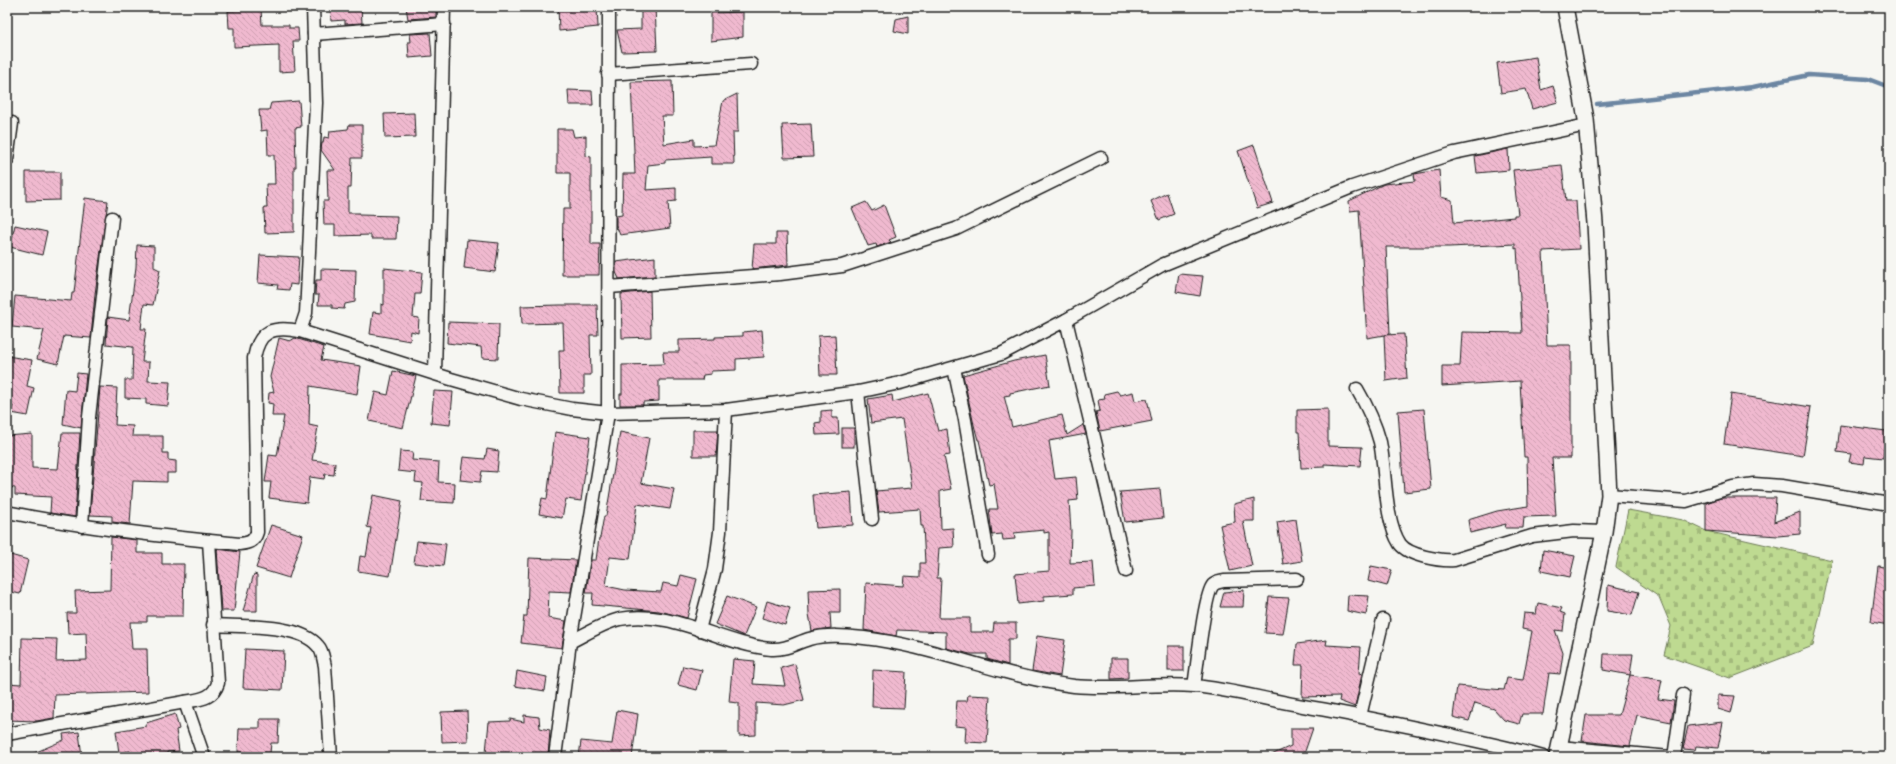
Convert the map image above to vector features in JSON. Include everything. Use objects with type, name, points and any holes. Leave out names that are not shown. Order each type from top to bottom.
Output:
[{"type":"street","points":[[303,322],[316,103],[313,7]]},
{"type":"street","points":[[435,371],[444,7]]},
{"type":"street","points":[[555,757],[570,642],[608,413],[608,7]]},
{"type":"street","points":[[1565,7],[1583,101],[1596,223],[1609,495],[1604,532],[1558,752],[1670,757]]},
{"type":"street","points":[[314,34],[444,24]]},
{"type":"street","points":[[608,74],[751,64]]},
{"type":"street","points":[[7,512],[82,526],[145,535],[240,544],[251,542],[256,538],[257,532],[254,375],[256,345],[262,336],[270,331],[286,328],[303,322],[435,371],[521,399],[572,409],[608,413],[726,410],[858,392],[900,383],[1001,354],[1066,320],[1162,265],[1352,187],[1454,153],[1586,122]]},
{"type":"street","points":[[7,160],[12,123]]},
{"type":"street","points":[[609,287],[780,274],[842,266],[956,229],[1101,158]]},
{"type":"street","points":[[82,526],[89,417],[112,218]]},
{"type":"street","points":[[1066,320],[1126,571]]},
{"type":"street","points":[[954,368],[988,555]]},
{"type":"street","points":[[1357,389],[1369,410],[1380,443],[1391,518],[1400,544],[1409,551],[1443,561],[1454,560],[1532,536],[1566,532],[1604,532]]},
{"type":"street","points":[[858,392],[872,519]]},
{"type":"street","points":[[699,630],[715,569],[720,532],[726,410]]},
{"type":"street","points":[[1609,495],[1686,501],[1733,487],[1754,484],[1782,486],[1889,504]]},
{"type":"street","points":[[7,734],[185,702],[208,697],[215,692],[218,683],[208,540]]},
{"type":"street","points":[[1194,686],[1207,600],[1212,586],[1216,582],[1224,581],[1296,579]]},
{"type":"street","points":[[570,642],[618,620],[636,617],[676,623],[754,646],[772,649],[784,649],[809,639],[827,636],[866,638],[899,644],[983,667],[1048,682],[1077,686],[1194,686],[1360,716],[1515,749],[1543,757]]},
{"type":"street","points":[[1360,716],[1383,620]]},
{"type":"street","points":[[213,625],[276,629],[308,637],[319,646],[322,651],[324,666],[331,757]]},
{"type":"street","points":[[1674,757],[1684,695]]},
{"type":"street","points":[[185,702],[204,757]]},
{"type":"green space","points":[[1628,510],[1683,520],[1706,531],[1832,560],[1813,646],[1730,678],[1664,655],[1671,626],[1659,597],[1616,567]]},
{"type":"building","points":[[330,7],[361,7],[362,23],[345,24],[345,20],[331,21]]},
{"type":"building","points":[[406,7],[436,7],[436,17],[408,19]]},
{"type":"building","points":[[558,7],[597,7],[598,27],[559,31]]},
{"type":"building","points":[[641,7],[655,7],[657,51],[622,52],[617,30],[641,29]]},
{"type":"building","points":[[261,9],[262,25],[289,25],[289,28],[298,28],[299,41],[293,41],[295,71],[279,72],[279,45],[234,47],[234,28],[229,28],[228,11]]},
{"type":"building","points":[[743,12],[743,37],[711,41],[711,13]]},
{"type":"building","points":[[908,16],[908,34],[894,31],[896,19]]},
{"type":"building","points":[[430,33],[432,56],[409,58],[408,42],[411,42],[410,34]]},
{"type":"building","points":[[1536,57],[1541,90],[1553,86],[1558,102],[1532,109],[1526,89],[1501,93],[1497,63]]},
{"type":"building","points":[[672,81],[673,116],[662,116],[664,144],[694,139],[694,146],[714,145],[723,101],[737,94],[738,132],[733,132],[734,164],[711,164],[711,157],[665,160],[665,163],[648,165],[646,190],[676,188],[676,201],[668,202],[670,228],[620,235],[616,225],[616,216],[622,215],[623,174],[635,174],[631,82]]},
{"type":"building","points":[[568,90],[592,91],[593,105],[569,105]]},
{"type":"building","points":[[299,101],[301,127],[295,128],[296,167],[294,167],[294,232],[265,233],[264,208],[267,208],[266,184],[275,184],[274,155],[268,155],[267,130],[261,131],[259,110],[269,110],[271,103]]},
{"type":"building","points":[[414,113],[415,137],[385,138],[384,114]]},
{"type":"building","points":[[811,124],[813,157],[784,158],[782,125]]},
{"type":"building","points":[[349,125],[362,125],[362,158],[352,158],[351,188],[348,188],[348,213],[359,213],[359,215],[397,216],[396,239],[371,239],[371,235],[335,236],[335,225],[324,225],[323,201],[328,201],[327,170],[335,170],[321,150],[322,143],[324,137],[329,138],[330,131],[348,129]]},
{"type":"building","points":[[557,129],[572,129],[574,137],[586,136],[586,156],[591,157],[591,244],[600,244],[599,275],[562,275],[563,209],[570,209],[570,173],[557,173]]},
{"type":"building","points":[[1254,145],[1273,203],[1257,208],[1238,151]]},
{"type":"building","points":[[1508,149],[1509,170],[1477,173],[1475,156]]},
{"type":"building","points":[[1562,165],[1566,201],[1576,201],[1579,249],[1543,251],[1547,345],[1571,345],[1571,458],[1552,458],[1556,516],[1524,517],[1523,528],[1505,528],[1506,524],[1470,533],[1468,520],[1497,511],[1528,506],[1527,457],[1524,457],[1520,381],[1442,386],[1442,366],[1460,366],[1462,332],[1522,333],[1517,248],[1515,249],[1515,244],[1449,247],[1386,247],[1390,334],[1367,338],[1359,210],[1350,211],[1349,201],[1384,184],[1415,181],[1414,174],[1439,170],[1441,197],[1452,200],[1454,223],[1514,217],[1514,215],[1518,215],[1513,170]]},
{"type":"building","points":[[26,172],[60,172],[60,200],[26,201]]},
{"type":"building","points":[[1167,193],[1174,214],[1159,220],[1151,201]]},
{"type":"building","points":[[85,198],[108,201],[95,294],[91,338],[64,336],[58,364],[37,359],[44,330],[12,327],[15,296],[71,301],[72,293],[74,293]]},
{"type":"building","points":[[866,202],[872,211],[884,205],[896,237],[889,240],[891,242],[877,247],[876,244],[868,246],[852,208]]},
{"type":"building","points":[[15,225],[47,232],[42,255],[10,247]]},
{"type":"building","points":[[776,233],[787,233],[788,265],[752,269],[754,244],[776,244]]},
{"type":"building","points":[[467,240],[499,243],[495,272],[464,268]]},
{"type":"building","points":[[137,245],[154,246],[154,267],[160,270],[153,305],[144,304],[141,329],[146,329],[142,362],[149,362],[148,381],[170,382],[168,406],[146,404],[146,399],[125,398],[125,380],[132,380],[133,347],[106,344],[108,317],[129,320],[136,267]]},
{"type":"building","points":[[260,255],[299,257],[297,285],[290,284],[289,290],[277,289],[278,285],[258,283]]},
{"type":"building","points":[[655,257],[655,276],[619,279],[616,272],[616,262]]},
{"type":"building","points":[[384,268],[422,272],[420,294],[415,294],[413,317],[419,318],[418,333],[411,331],[410,341],[370,334],[373,312],[381,313],[381,304],[384,305]]},
{"type":"building","points":[[321,269],[356,270],[355,302],[345,304],[344,309],[332,308],[332,305],[318,305],[319,295],[315,295],[316,280],[321,280]]},
{"type":"building","points":[[1179,274],[1203,276],[1200,296],[1176,292]]},
{"type":"building","points":[[650,291],[651,337],[622,338],[621,294]]},
{"type":"building","points":[[597,305],[598,335],[590,335],[591,375],[584,375],[584,393],[560,393],[559,350],[564,350],[563,323],[522,324],[521,306]]},
{"type":"building","points":[[448,322],[499,324],[498,359],[482,358],[481,347],[447,343]]},
{"type":"building","points":[[762,330],[764,357],[736,359],[736,370],[711,371],[711,374],[703,375],[702,380],[659,380],[659,401],[643,402],[643,405],[620,405],[620,394],[622,394],[622,365],[664,364],[663,352],[679,352],[679,340],[715,339],[715,337],[743,336],[743,332]]},
{"type":"building","points":[[1404,334],[1407,378],[1386,381],[1384,335]]},
{"type":"building","points":[[835,335],[837,375],[820,375],[818,336]]},
{"type":"building","points":[[279,338],[290,341],[295,338],[324,347],[321,360],[361,366],[357,394],[310,386],[309,425],[318,427],[312,460],[335,463],[334,475],[325,474],[324,479],[310,477],[307,503],[269,498],[271,482],[265,482],[269,455],[277,456],[284,416],[272,416],[273,404],[268,403],[269,393],[274,392],[270,377]]},
{"type":"building","points":[[1045,355],[1050,385],[1010,393],[1010,395],[1004,396],[1012,427],[1062,415],[1067,435],[1083,425],[1086,434],[1049,441],[1055,479],[1076,477],[1078,500],[1069,501],[1071,531],[1070,563],[1093,562],[1095,586],[1073,588],[1073,594],[1044,596],[1044,601],[1018,604],[1015,574],[1049,571],[1049,532],[1044,533],[1044,530],[1014,533],[1015,539],[1003,540],[1002,534],[992,535],[989,509],[998,509],[994,484],[989,485],[963,375],[1014,361]]},
{"type":"building","points":[[7,356],[32,360],[27,386],[34,388],[28,416],[11,413],[13,406],[7,405]]},
{"type":"building","points":[[393,371],[416,376],[403,428],[369,421],[375,392],[388,395]]},
{"type":"building","points":[[77,373],[86,374],[81,428],[63,424],[66,390],[75,391]]},
{"type":"building","points":[[100,387],[117,388],[115,425],[133,426],[132,436],[163,436],[163,453],[168,453],[168,460],[176,461],[176,473],[167,473],[167,482],[133,481],[130,524],[112,522],[112,516],[90,515]]},
{"type":"building","points":[[434,391],[453,392],[450,425],[431,423]]},
{"type":"building","points":[[1117,391],[1120,395],[1133,392],[1135,401],[1147,399],[1152,421],[1100,431],[1096,412],[1100,411],[1098,400],[1105,399],[1104,394]]},
{"type":"building","points":[[928,393],[938,431],[947,429],[950,455],[944,456],[951,489],[940,491],[941,529],[953,528],[954,547],[939,548],[937,578],[941,578],[939,618],[970,618],[970,632],[993,632],[994,623],[1016,623],[1016,639],[1008,639],[1008,665],[987,659],[987,654],[970,654],[946,648],[946,632],[897,630],[896,636],[864,630],[866,583],[903,586],[904,576],[920,577],[920,563],[925,563],[923,526],[921,526],[920,509],[879,512],[876,491],[912,488],[902,419],[871,423],[868,399],[892,395],[893,402]]},
{"type":"building","points":[[1731,394],[1811,407],[1803,456],[1724,444]]},
{"type":"building","points":[[1328,409],[1328,446],[1362,447],[1360,466],[1324,464],[1324,467],[1301,468],[1299,432],[1297,432],[1297,410]]},
{"type":"building","points":[[1424,409],[1431,489],[1404,492],[1398,411]]},
{"type":"building","points":[[832,410],[832,418],[838,418],[839,434],[816,435],[815,423],[821,422],[821,411]]},
{"type":"building","points":[[1840,425],[1886,431],[1883,458],[1865,456],[1864,464],[1849,462],[1851,454],[1837,452]]},
{"type":"building","points":[[842,428],[854,428],[854,447],[842,447]]},
{"type":"building","points":[[693,430],[718,430],[716,456],[693,456]]},
{"type":"building","points":[[555,432],[590,437],[581,501],[566,499],[562,518],[539,514],[542,498],[547,499]]},
{"type":"building","points":[[620,432],[649,438],[641,483],[674,489],[670,509],[637,504],[630,559],[610,557],[606,586],[625,590],[661,592],[663,583],[678,586],[681,575],[697,579],[687,618],[659,611],[592,605],[593,593],[586,593],[591,560],[596,560],[604,516],[606,516]]},
{"type":"building","points":[[62,433],[80,433],[75,517],[50,513],[51,497],[15,495],[15,488],[7,487],[7,436],[32,434],[32,468],[58,469]]},
{"type":"building","points":[[487,449],[499,451],[497,472],[482,471],[480,482],[460,480],[463,457],[485,459]]},
{"type":"building","points":[[400,451],[413,452],[412,460],[439,462],[438,482],[455,483],[454,503],[421,501],[423,483],[415,482],[416,473],[398,471]]},
{"type":"building","points":[[1160,489],[1163,518],[1125,522],[1120,492]]},
{"type":"building","points":[[851,492],[853,525],[816,528],[813,495]]},
{"type":"building","points":[[373,495],[402,501],[390,576],[358,571],[360,556],[366,557],[371,528],[367,527]]},
{"type":"building","points":[[1721,498],[1776,498],[1774,522],[1800,512],[1800,534],[1778,536],[1706,531],[1706,503]]},
{"type":"building","points":[[1254,499],[1254,521],[1243,521],[1252,566],[1230,571],[1220,525],[1235,522],[1234,504]]},
{"type":"building","points":[[1296,519],[1302,561],[1283,564],[1277,522]]},
{"type":"building","points":[[271,525],[303,535],[289,578],[256,568]]},
{"type":"building","points":[[111,537],[137,540],[137,553],[162,553],[162,564],[184,564],[183,616],[147,616],[147,622],[130,622],[132,649],[147,649],[148,692],[55,695],[54,718],[37,721],[7,720],[7,683],[21,684],[22,638],[57,639],[56,661],[87,660],[86,633],[68,634],[67,613],[76,613],[75,591],[110,590]]},
{"type":"building","points":[[417,541],[446,544],[443,566],[414,563]]},
{"type":"building","points":[[217,549],[240,552],[234,611],[221,611]]},
{"type":"building","points":[[1543,550],[1575,556],[1570,577],[1541,571]]},
{"type":"building","points":[[7,554],[28,560],[20,594],[7,591]]},
{"type":"building","points":[[529,558],[576,560],[571,592],[549,591],[548,618],[566,621],[562,648],[521,643],[524,616],[527,616]]},
{"type":"building","points":[[1371,566],[1392,570],[1387,586],[1368,581]]},
{"type":"building","points":[[1878,566],[1889,568],[1889,625],[1871,622]]},
{"type":"building","points":[[254,574],[257,575],[257,611],[243,611]]},
{"type":"building","points":[[1608,585],[1639,592],[1632,615],[1607,611]]},
{"type":"building","points":[[840,589],[840,613],[830,613],[831,628],[812,631],[809,614],[808,590]]},
{"type":"building","points":[[1244,590],[1243,607],[1220,607],[1224,592]]},
{"type":"building","points":[[1348,595],[1369,596],[1366,615],[1347,611]]},
{"type":"building","points":[[727,596],[756,607],[744,636],[715,624]]},
{"type":"building","points":[[1269,597],[1289,598],[1283,634],[1265,633]]},
{"type":"building","points":[[767,601],[790,608],[785,625],[762,618]]},
{"type":"building","points":[[1538,603],[1562,608],[1560,612],[1565,614],[1563,631],[1555,630],[1563,653],[1560,674],[1549,673],[1543,714],[1522,714],[1519,724],[1504,720],[1494,709],[1475,703],[1469,721],[1453,717],[1457,686],[1504,690],[1507,678],[1523,680],[1532,631],[1522,629],[1524,613],[1536,614]]},
{"type":"building","points":[[1037,636],[1065,640],[1060,676],[1032,671]]},
{"type":"building","points":[[1327,640],[1326,645],[1361,647],[1359,673],[1362,674],[1355,707],[1339,701],[1340,696],[1302,697],[1303,665],[1295,665],[1297,644]]},
{"type":"building","points":[[1168,646],[1184,646],[1184,671],[1168,671]]},
{"type":"building","points":[[245,649],[284,651],[282,690],[243,688]]},
{"type":"building","points":[[1604,654],[1633,654],[1630,675],[1603,670]]},
{"type":"building","points":[[1111,658],[1128,658],[1128,678],[1111,679]]},
{"type":"building","points":[[733,659],[755,661],[753,684],[785,686],[781,668],[795,664],[804,700],[784,705],[756,703],[756,735],[739,736],[739,703],[729,702]]},
{"type":"building","points":[[683,666],[702,670],[697,690],[678,685]]},
{"type":"building","points":[[873,670],[906,672],[904,708],[872,707]]},
{"type":"building","points":[[517,671],[547,677],[545,691],[515,686]]},
{"type":"building","points":[[1630,675],[1662,680],[1658,699],[1674,701],[1671,722],[1637,715],[1630,746],[1582,741],[1586,715],[1619,715]]},
{"type":"building","points":[[968,695],[990,696],[987,743],[965,742],[966,727],[955,726],[957,701],[967,701]]},
{"type":"building","points":[[1718,695],[1735,696],[1731,713],[1718,709]]},
{"type":"building","points":[[617,710],[638,714],[632,757],[579,757],[581,741],[612,744]]},
{"type":"building","points":[[467,711],[468,741],[442,742],[441,712]]},
{"type":"building","points":[[175,714],[179,729],[176,730],[179,751],[167,752],[167,757],[131,757],[130,751],[119,753],[116,731],[146,726],[146,723]]},
{"type":"building","points":[[524,715],[539,717],[540,728],[550,730],[548,757],[508,757],[508,755],[486,752],[489,722],[510,721],[510,719],[524,722]]},
{"type":"building","points":[[260,719],[279,719],[278,743],[271,743],[270,753],[238,752],[239,728],[260,728]]},
{"type":"building","points":[[1723,722],[1718,748],[1696,746],[1695,750],[1683,749],[1688,726]]},
{"type":"building","points":[[1291,728],[1313,728],[1303,757],[1267,757],[1291,746]]},
{"type":"building","points":[[79,732],[82,757],[25,757],[64,740],[63,734]]},
{"type":"waterway","points":[[1597,104],[1753,87],[1809,75],[1868,79],[1889,87]]}]
